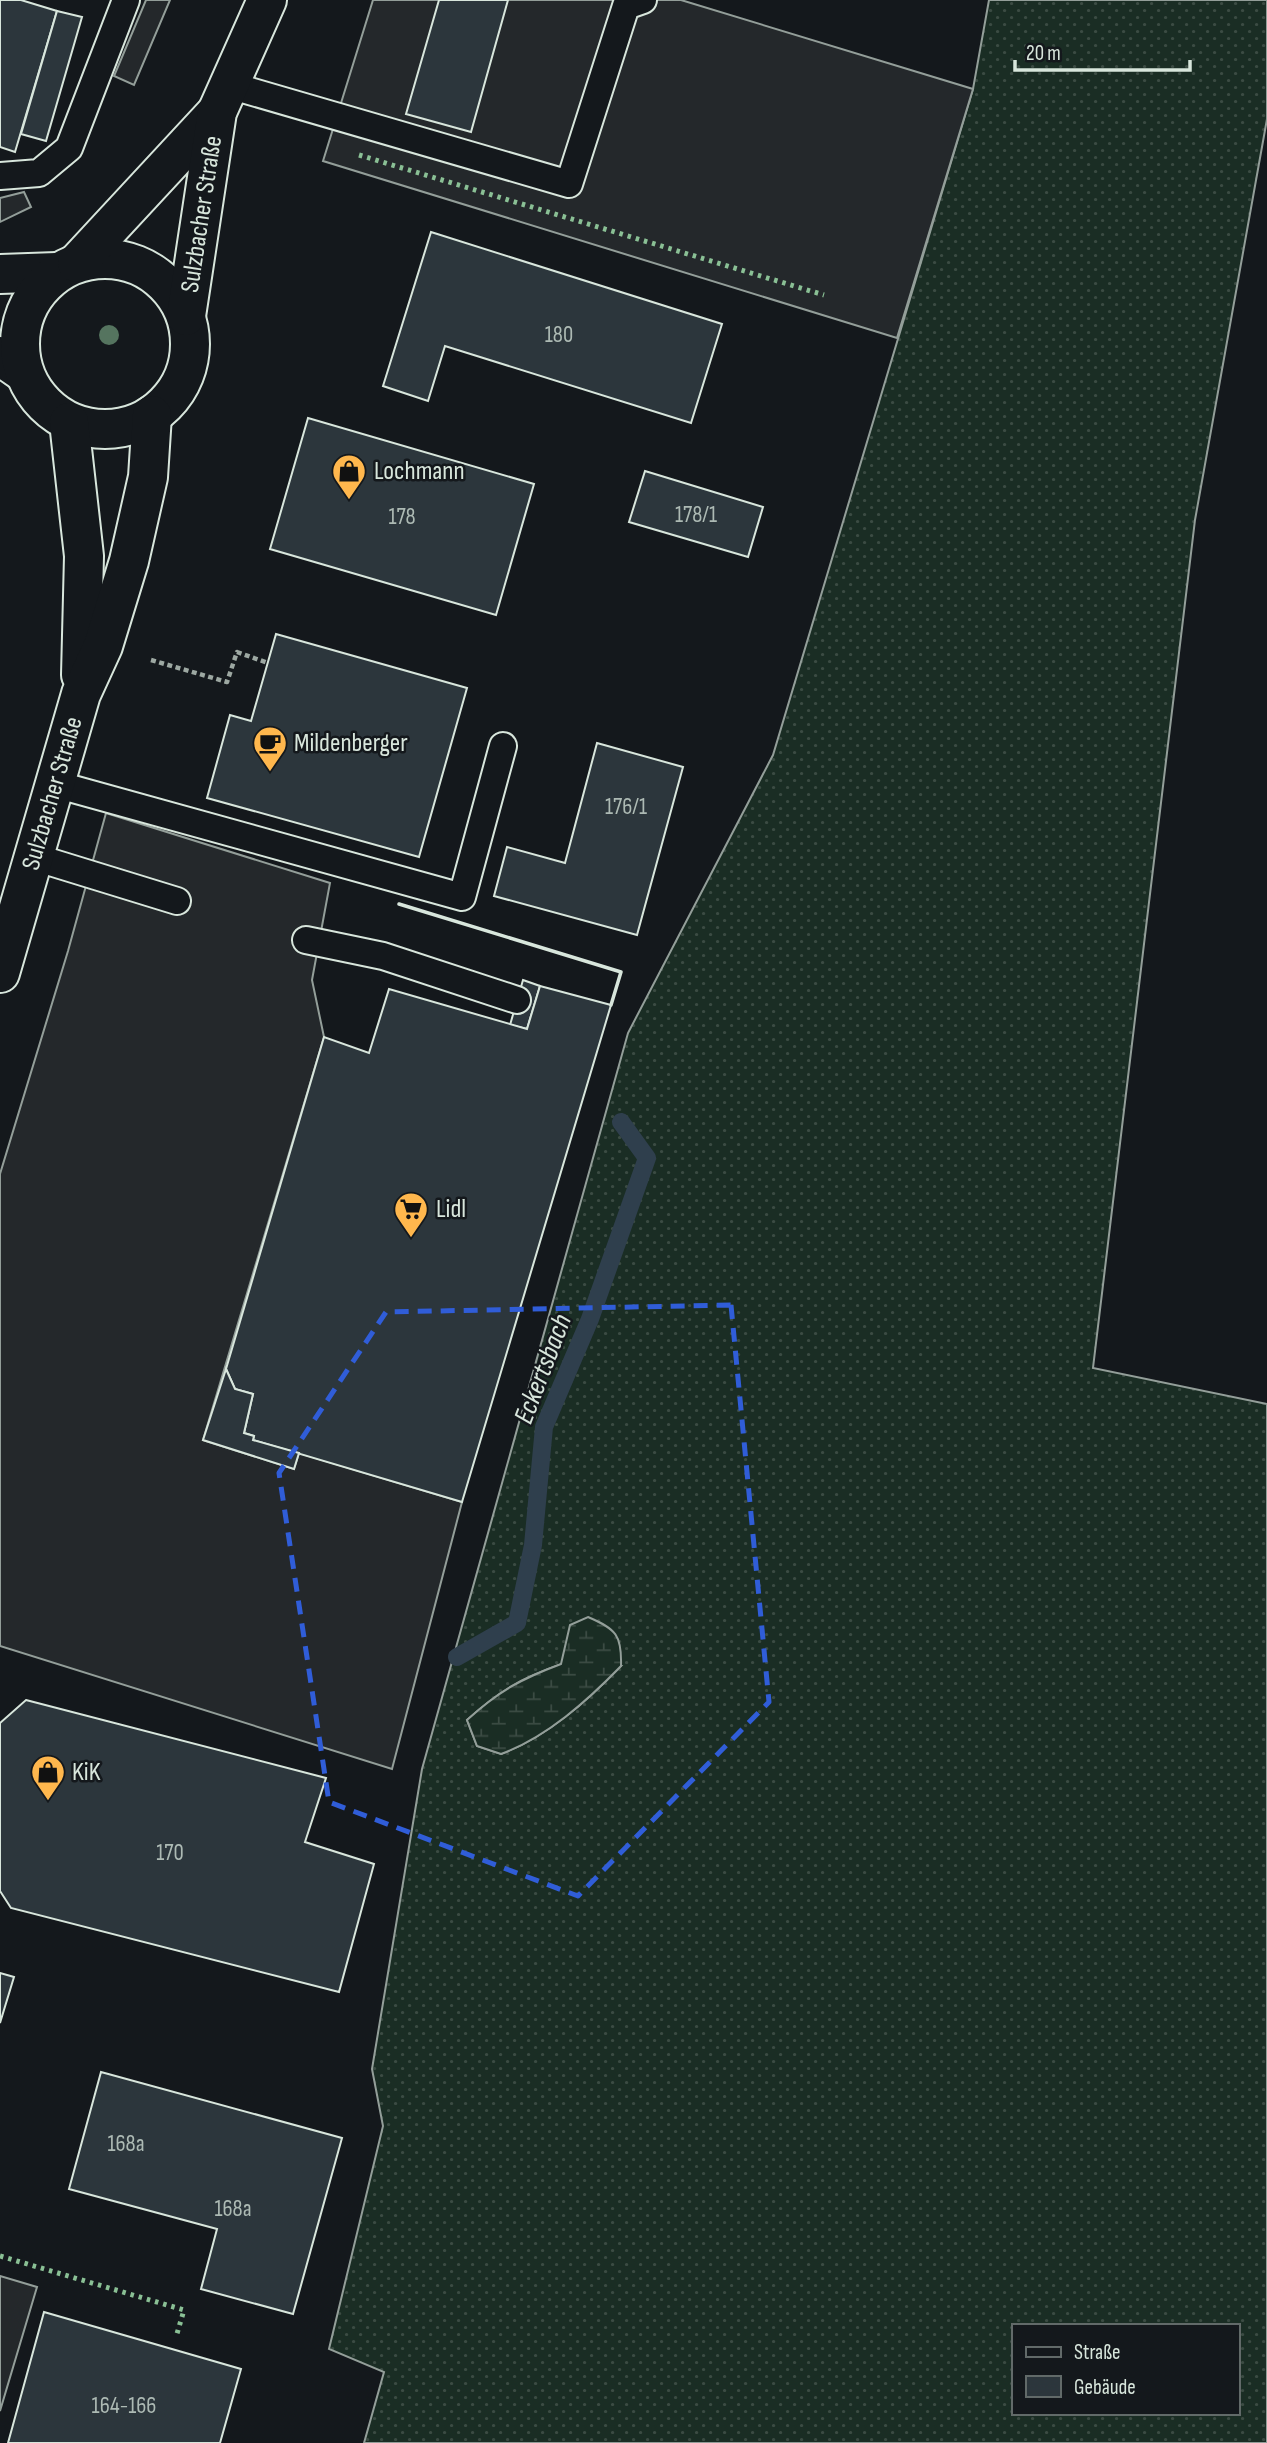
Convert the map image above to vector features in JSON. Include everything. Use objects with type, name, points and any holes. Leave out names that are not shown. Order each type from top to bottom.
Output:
[{"type":"street","name":"Sulzbacher Straße","points":[[186,316],[223,98],[267,0]]},
{"type":"street","name":"Sulzbacher Straße","points":[[67,267],[107,260],[139,267],[162,279],[176,296],[186,316],[191,338],[189,361],[182,382],[169,401],[152,415],[132,425],[106,428],[69,422],[47,409],[11,364],[19,342],[21,323],[39,287],[67,267],[223,98]]},
{"type":"street","points":[[0,274],[67,267]]},
{"type":"street","name":"Sulzbacher Straße","points":[[0,973],[81,694],[103,646],[129,561],[148,477],[152,415]]},
{"type":"street","name":"Sulzbacher Straße","points":[[69,422],[83,555],[81,694]]},
{"type":"lane","points":[[0,176],[39,173],[69,148],[84,117],[126,0]]},
{"type":"lane","points":[[223,98],[569,184],[626,6],[643,0]]},
{"type":"lane","points":[[55,784],[462,897],[503,746]]},
{"type":"lane","points":[[34,857],[177,901]]},
{"type":"lane","points":[[306,940],[383,956],[517,1000]]},
{"type":"path","points":[[103,646],[227,682],[237,652],[268,663]]},
{"type":"highlighted area","points":[[731,1305],[769,1702],[578,1896],[329,1802],[279,1473],[386,1312]]},
{"type":"green space","points":[[989,0],[1267,0],[1267,119],[1195,520],[1093,1368],[1267,1404],[1267,2443],[364,2443],[384,2372],[329,2349],[383,2126],[372,2069],[422,1769],[628,1033],[773,755],[973,89]],"holes":[[[562,1664],[621,1666],[580,1705],[550,1728],[518,1747],[501,1754],[477,1746],[467,1720],[511,1686]]]},
{"type":"green space","points":[[588,1617],[605,1625],[615,1634],[620,1647],[621,1666],[580,1705],[550,1728],[518,1747],[501,1754],[477,1746],[467,1720],[511,1687],[561,1664],[570,1625]]},
{"type":"shaded area","points":[[146,0],[170,0],[134,85],[114,76]]},
{"type":"shaded area","points":[[373,0],[681,0],[973,89],[897,338],[323,161]]},
{"type":"shaded area","points":[[24,192],[31,207],[0,222],[0,198]]},
{"type":"shaded area","points":[[106,813],[330,883],[312,980],[324,1037],[203,1440],[294,1469],[299,1453],[462,1502],[392,1769],[0,1646],[0,1174],[68,951]]},
{"type":"shaded area","points":[[0,2276],[37,2287],[0,2411]]},
{"type":"building","points":[[0,0],[21,0],[57,11],[15,152],[0,147]]},
{"type":"building","points":[[439,0],[508,0],[471,132],[406,114]]},
{"type":"building","points":[[57,11],[82,17],[46,141],[21,134]]},
{"type":"building","points":[[431,232],[722,324],[691,423],[445,346],[428,401],[383,386]]},
{"type":"building","points":[[308,418],[534,484],[496,615],[270,549]]},
{"type":"building","points":[[645,471],[763,507],[748,557],[629,522]]},
{"type":"building","points":[[276,634],[467,688],[419,857],[207,798],[230,715],[251,721]]},
{"type":"building","points":[[597,743],[683,767],[637,935],[494,896],[507,847],[565,863]]},
{"type":"building","points":[[523,980],[540,986],[527,1029],[510,1025]]},
{"type":"building","points":[[540,986],[611,1005],[462,1502],[253,1440],[254,1436],[244,1433],[253,1394],[235,1389],[226,1369],[324,1037],[369,1053],[389,989],[527,1029]]},
{"type":"building","points":[[226,1369],[235,1389],[253,1394],[244,1433],[254,1436],[253,1440],[299,1453],[294,1469],[203,1440]]},
{"type":"building","points":[[26,1700],[326,1778],[305,1842],[374,1864],[339,1992],[11,1908],[0,1891],[0,1723]]},
{"type":"building","points":[[0,1973],[14,1977],[0,2023]]},
{"type":"building","points":[[101,2072],[342,2138],[293,2314],[201,2289],[217,2229],[69,2189]]},
{"type":"building","points":[[44,2312],[241,2369],[220,2443],[8,2443]]},
{"type":"waterway","name":"Eckertsbach","points":[[457,1657],[517,1623],[533,1545],[544,1427],[590,1319],[647,1158],[621,1122]]},
{"type":"hedge","points":[[359,155],[824,295]]},
{"type":"hedge","points":[[0,2256],[184,2310],[176,2337]]},
{"type":"wall","points":[[399,904],[621,972],[611,1005]]},
{"type":"place","name":"Lochmann","points":[[349,501]]},
{"type":"place","name":"Mildenberger","points":[[270,773]]},
{"type":"place","name":"Lidl","points":[[411,1239]]},
{"type":"place","name":"KiK","points":[[48,1802]]}]
